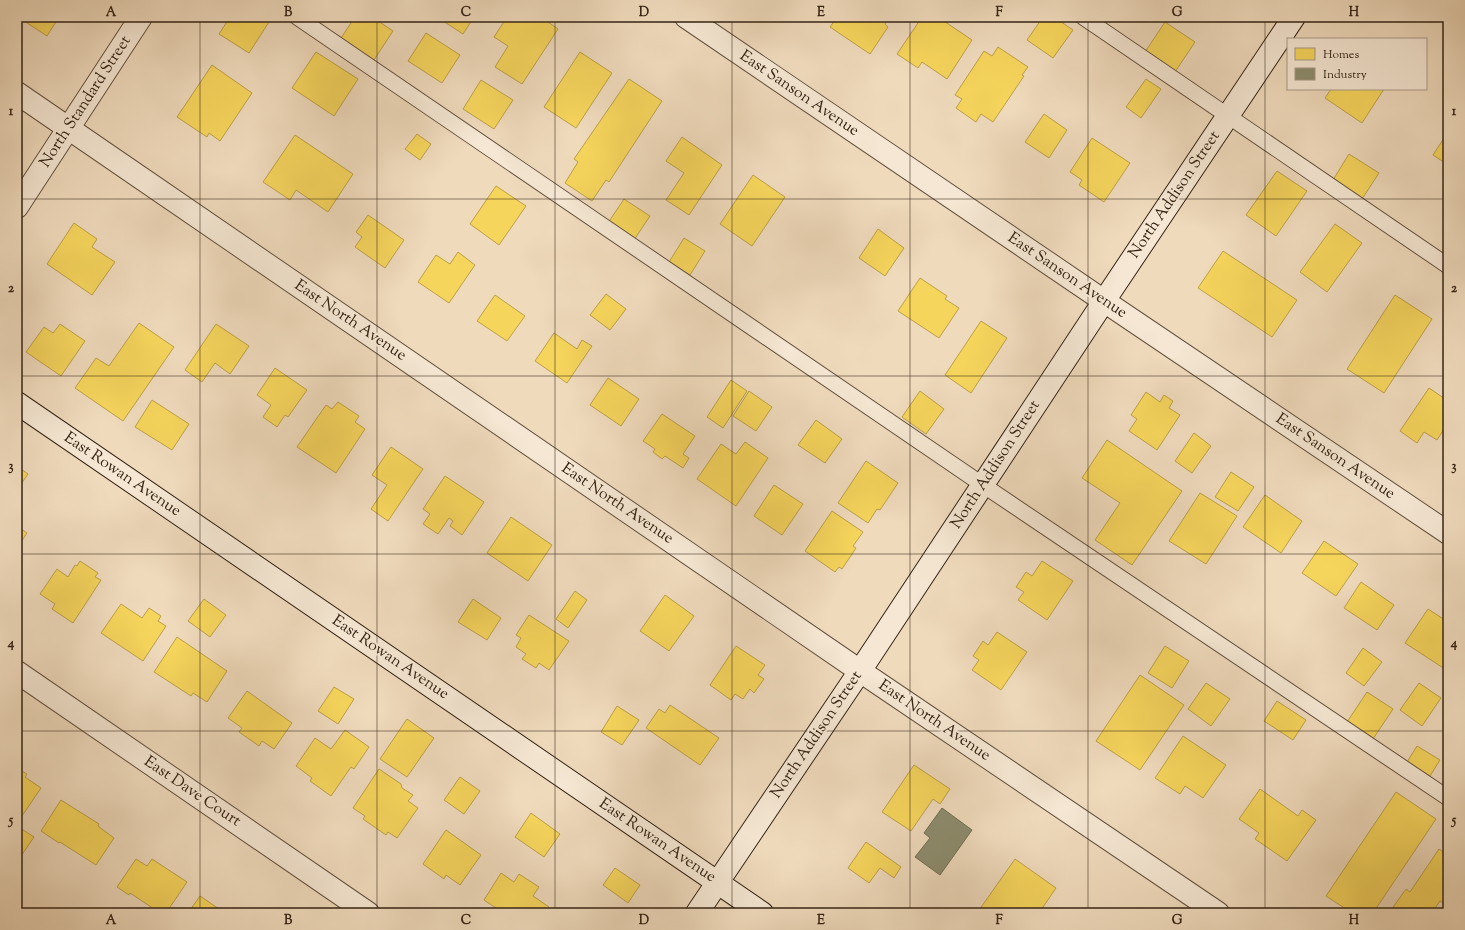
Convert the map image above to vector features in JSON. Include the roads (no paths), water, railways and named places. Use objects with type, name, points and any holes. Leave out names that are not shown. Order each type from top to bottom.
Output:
[{"type":"street","name":"North Standard Street","points":[[17,207],[142,17]]},
{"type":"street","name":"East Sanson Avenue","points":[[686,17],[1448,533]]},
{"type":"street","name":"North Addison Street","points":[[697,913],[984,485],[1104,301],[1294,17]]},
{"type":"street","name":"East North Avenue","points":[[17,93],[860,671],[1218,913]]},
{"type":"street","name":"East Rowan Avenue","points":[[17,403],[762,913]]},
{"type":"street","name":"East Dave Court","points":[[17,672],[368,913]]},
{"type":"lane","points":[[297,17],[984,485],[1448,798]]},
{"type":"lane","points":[[1083,17],[1448,266]]}]
